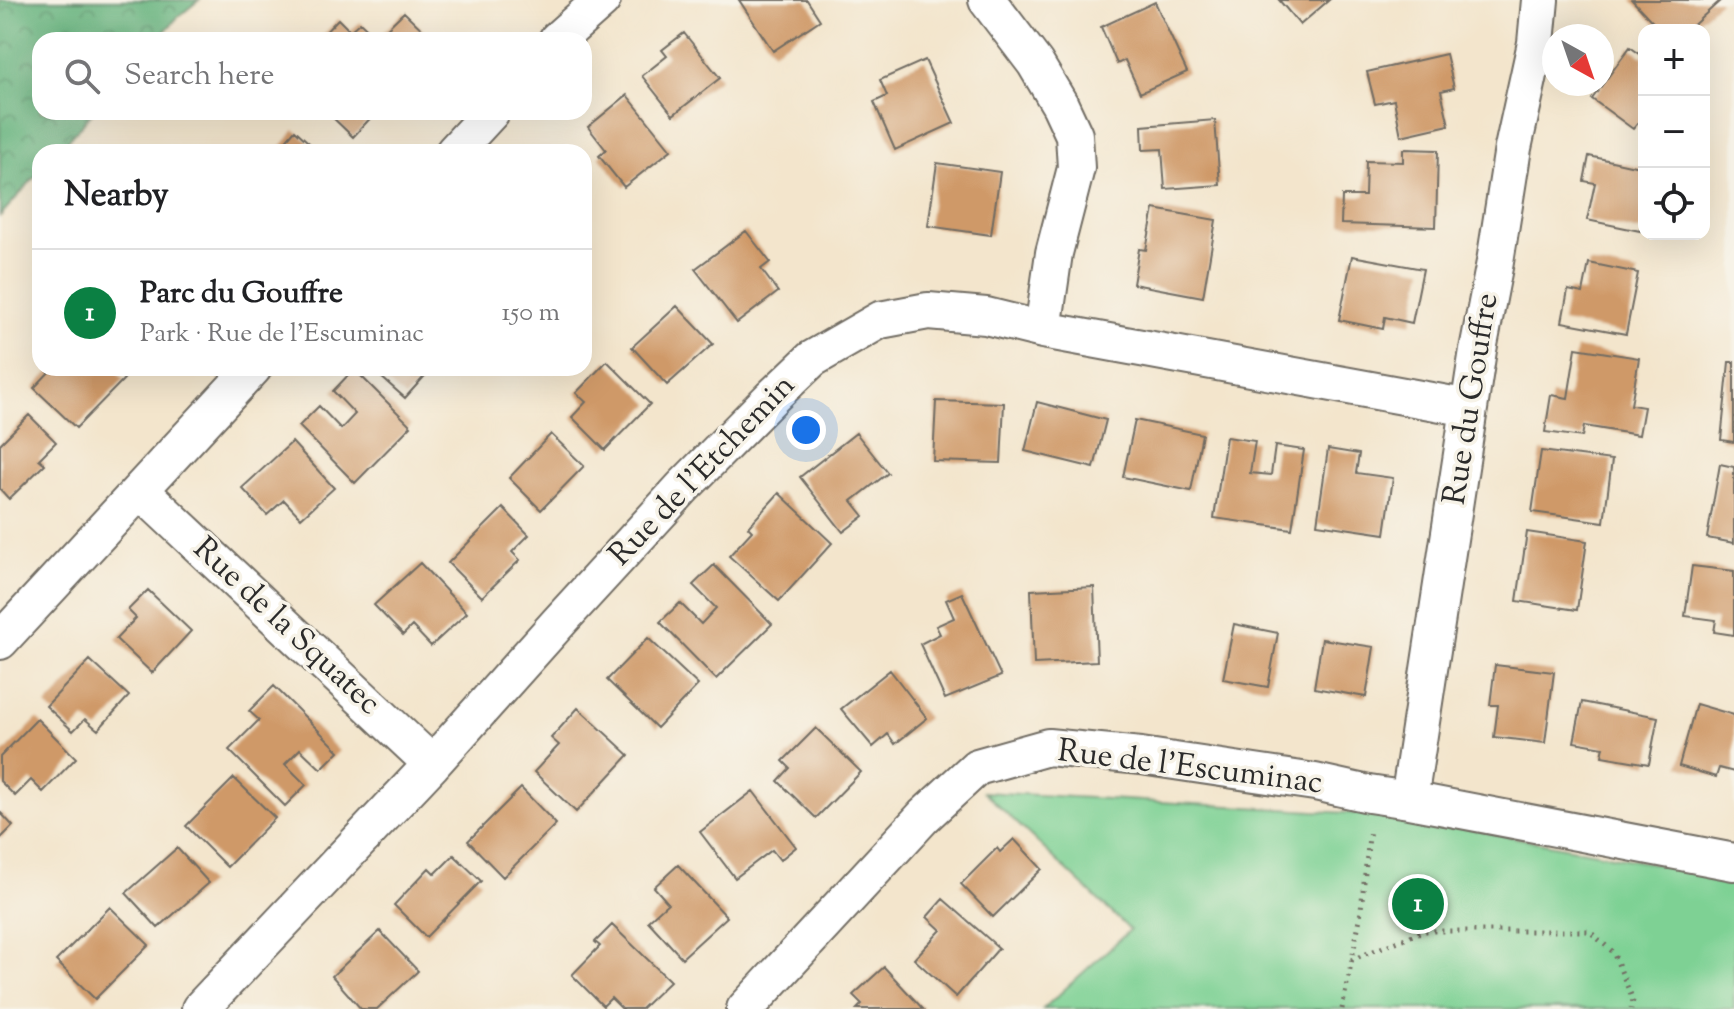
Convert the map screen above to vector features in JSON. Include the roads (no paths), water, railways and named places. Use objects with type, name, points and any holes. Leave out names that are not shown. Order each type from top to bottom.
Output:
[{"type":"street","points":[[566,32],[602,0]]},
{"type":"street","points":[[987,0],[1035,63],[1074,135],[1076,168],[1054,253],[1043,330]]},
{"type":"street","name":"Rue du Gouffre","points":[[1409,800],[1469,408],[1513,148],[1536,43],[1540,0]]},
{"type":"street","points":[[461,144],[484,120]]},
{"type":"street","name":"Rue de l'Etchemin","points":[[200,1009],[432,764],[683,487],[812,359],[880,320],[928,311],[986,316],[1043,330],[1469,408]]},
{"type":"street","points":[[0,641],[246,376]]},
{"type":"street","name":"Rue de la Squatec","points":[[140,490],[432,764]]},
{"type":"street","name":"Rue de l'Escuminac","points":[[745,1009],[924,816],[977,767],[1048,747],[1141,756],[1315,782],[1734,862]]},
{"type":"place","name":"Parc du Gouffre","points":[[1418,904]]}]
